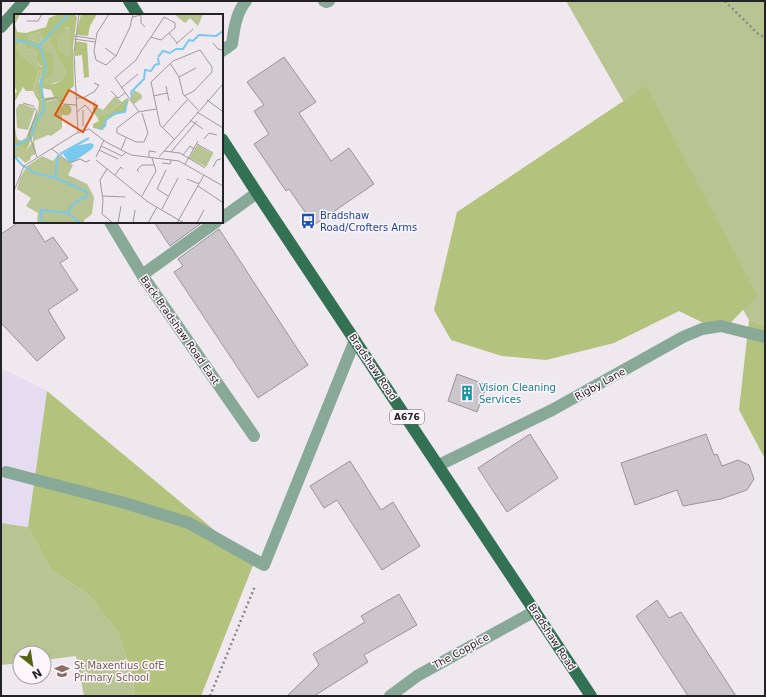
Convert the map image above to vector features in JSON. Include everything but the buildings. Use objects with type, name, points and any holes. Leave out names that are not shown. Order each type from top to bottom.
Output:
[{"type":"main road","points":[[1,27],[24,1]]},
{"type":"main road","points":[[128,1],[137,14]]},
{"type":"main road","name":"Bradshaw Road","points":[[223,140],[591,696]]},
{"type":"street","points":[[223,50],[232,44],[241,7],[246,1]]},
{"type":"street","points":[[324,1],[329,1]]},
{"type":"street","points":[[223,217],[257,193]]},
{"type":"street","name":"Back Bradshaw Road East","points":[[111,223],[142,275],[254,436]]},
{"type":"street","points":[[142,275],[215,223]]},
{"type":"street","name":"Rigby Lane","points":[[439,465],[552,410],[683,337],[702,329],[721,326],[765,337]]},
{"type":"street","points":[[6,472],[125,503],[189,523],[264,565],[355,340]]},
{"type":"street","name":"The Coppice","points":[[390,696],[417,676],[535,611]]},
{"type":"path","points":[[725,1],[757,33],[765,38]]},
{"type":"path","points":[[210,696],[264,565]]},
{"type":"shaded area","points":[[1,368],[47,391],[28,527],[1,523]]},
{"type":"green space","points":[[566,1],[765,1],[765,326],[749,320]]},
{"type":"green space","points":[[646,86],[757,295],[722,332],[679,311],[614,343],[546,360],[502,356],[451,340],[434,310],[457,212]]},
{"type":"green space","points":[[749,320],[765,326],[765,459],[739,410]]},
{"type":"green space","points":[[47,391],[254,563],[201,696],[134,696],[133,676],[118,633],[89,595],[51,570],[28,527]]},
{"type":"green space","points":[[1,523],[28,527],[51,570],[89,595],[118,633],[133,676],[134,696],[84,696],[76,656],[52,659],[52,645],[12,645],[12,664],[1,665]]},
{"type":"place","name":"Bradshaw Road/Crofters Arms","points":[[308,221]]},
{"type":"place","name":"Vision Cleaning Services","points":[[467,393]]},
{"type":"place","name":"St Maxentius CofE Primary School","points":[[62,671]]}]
